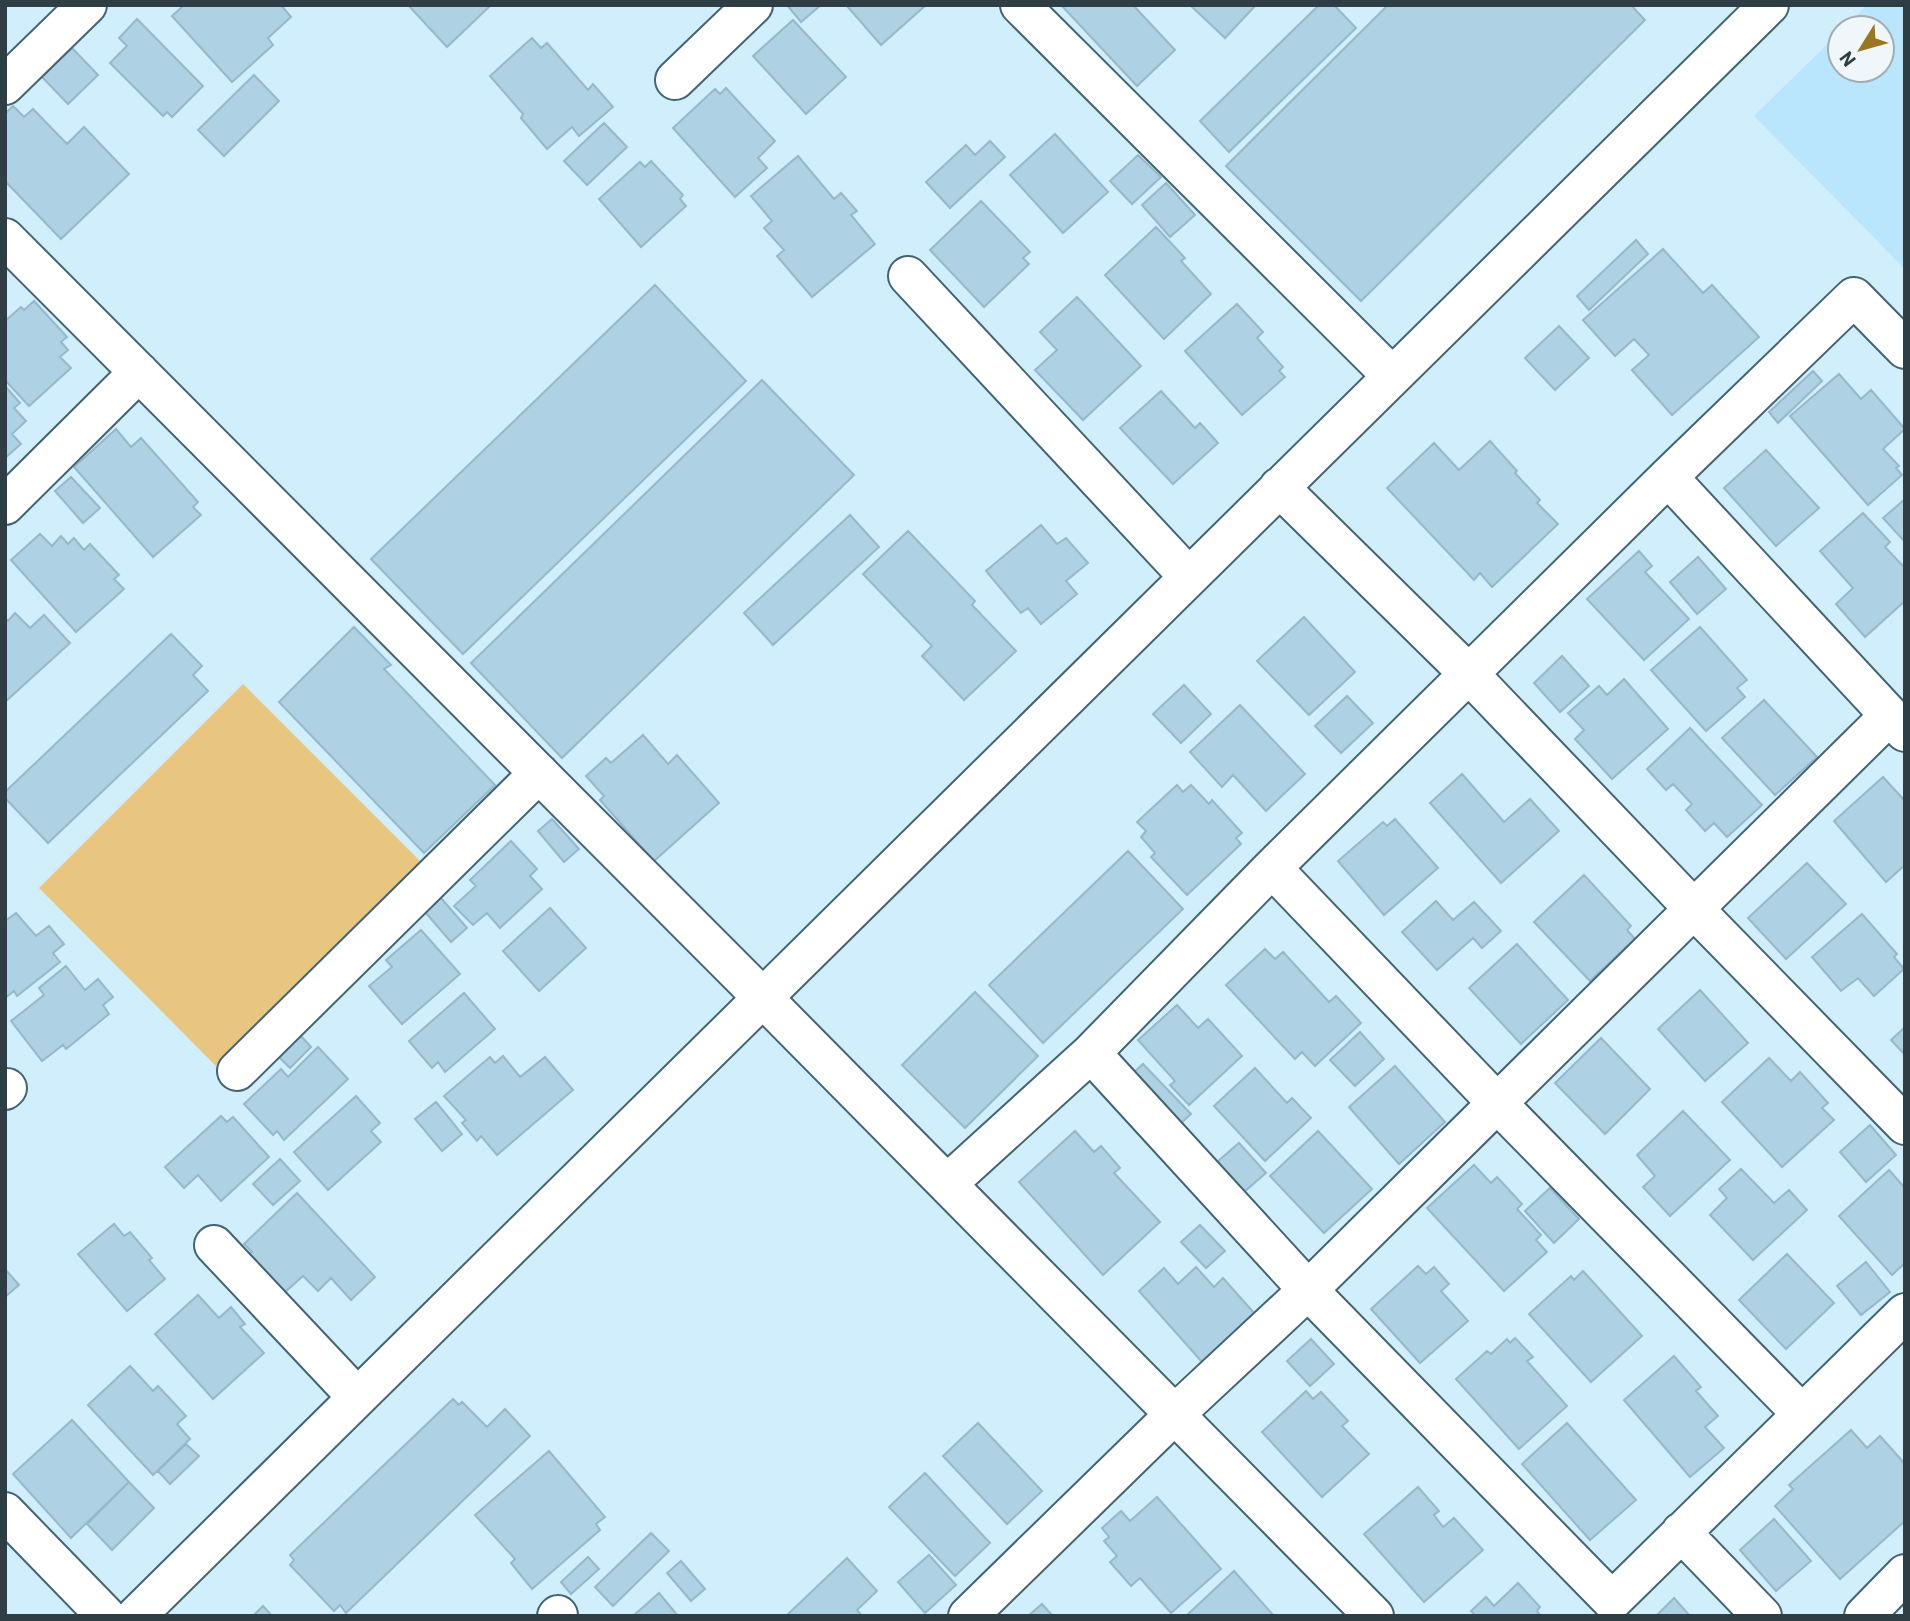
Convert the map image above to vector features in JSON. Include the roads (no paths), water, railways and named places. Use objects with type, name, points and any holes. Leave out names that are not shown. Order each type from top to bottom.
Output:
[{"type":"street","points":[[5,85],[87,5]]},
{"type":"street","points":[[675,80],[753,5]]},
{"type":"street","points":[[1020,5],[1392,376]]},
{"type":"street","points":[[136,1616],[1769,5]]},
{"type":"street","points":[[5,238],[1175,1414],[1358,1611]]},
{"type":"street","points":[[908,276],[1188,576]]},
{"type":"street","points":[[947,1184],[1091,1053],[1272,868],[1854,297],[1905,349]]},
{"type":"street","points":[[5,505],[139,372]]},
{"type":"street","points":[[968,1616],[1175,1414],[1308,1290],[1693,908],[1897,724],[1668,477]]},
{"type":"street","points":[[1279,487],[1470,675],[1905,1125]]},
{"type":"street","points":[[237,1071],[539,773]]},
{"type":"street","points":[[1272,868],[1497,1103],[1802,1414]]},
{"type":"street","points":[[1091,1053],[1308,1290],[1612,1601],[1905,1313]]},
{"type":"street","points":[[214,1245],[357,1397]]},
{"type":"street","points":[[5,1512],[106,1616]]},
{"type":"street","points":[[1681,1532],[1762,1616]]},
{"type":"street","points":[[1864,1616],[1905,1574]]}]
